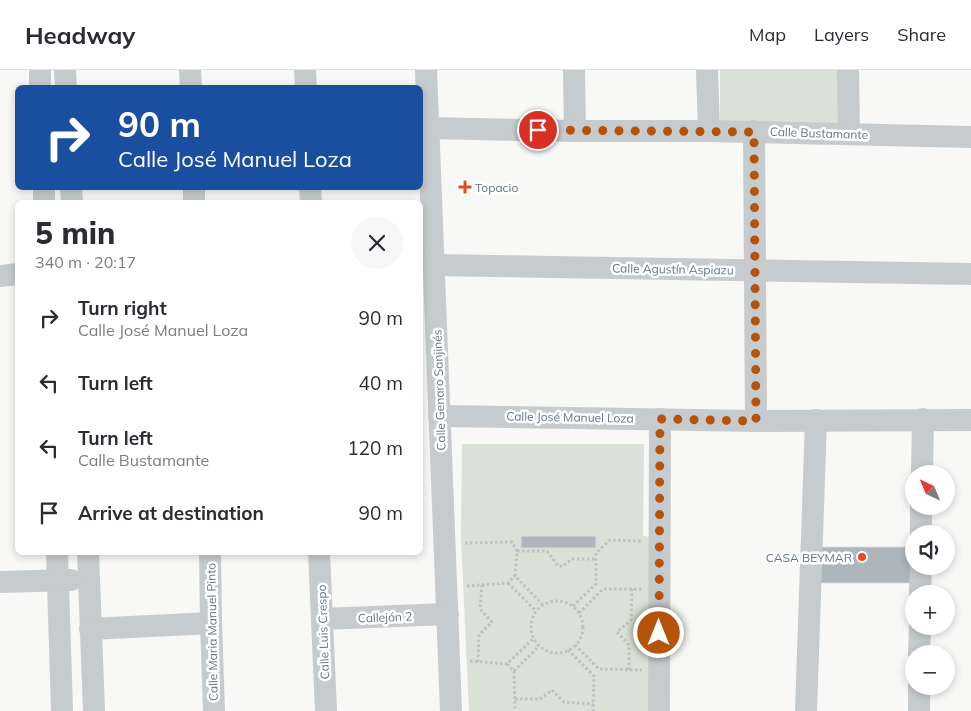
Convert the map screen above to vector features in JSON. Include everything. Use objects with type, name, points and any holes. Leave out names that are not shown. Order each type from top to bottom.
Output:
[{"type":"street","points":[[40,70],[40,85]]},
{"type":"street","points":[[65,70],[66,85]]},
{"type":"street","points":[[190,70],[191,85]]},
{"type":"street","points":[[305,70],[306,85]]},
{"type":"street","name":"Calle Genaro Sanjinés","points":[[426,70],[428,128],[427,242],[434,265],[451,711]]},
{"type":"street","points":[[574,70],[575,131]]},
{"type":"street","points":[[707,70],[709,131]]},
{"type":"street","points":[[848,70],[849,134]]},
{"type":"street","name":"Calle Bustamante","points":[[428,128],[709,131],[971,137]]},
{"type":"street","points":[[754,132],[756,421]]},
{"type":"street","name":"Calle Agustín Aspiazu","points":[[434,265],[971,274]]},
{"type":"street","points":[[0,276],[15,274]]},
{"type":"street","name":"Calle José Manuel Loza","points":[[439,416],[756,421],[971,420]]},
{"type":"street","points":[[659,711],[660,419]]},
{"type":"street","points":[[922,419],[922,465]]},
{"type":"street","points":[[806,711],[816,420]]},
{"type":"street","points":[[57,555],[62,711]]},
{"type":"street","points":[[88,555],[94,711]]},
{"type":"street","name":"Calle Maria Manuel Pinto","points":[[210,555],[214,711]]},
{"type":"street","name":"Calle Luis Crespo","points":[[319,555],[326,711]]},
{"type":"street","points":[[0,582],[90,579]]},
{"type":"street","name":"Callejón 2","points":[[322,619],[448,614]]},
{"type":"street","points":[[90,629],[211,623]]},
{"type":"street","points":[[919,695],[919,711]]},
{"type":"path","points":[[573,606],[596,584],[596,553],[610,540],[643,542]]},
{"type":"path","points":[[466,543],[512,542],[517,550],[515,576],[508,583],[467,586]]},
{"type":"path","points":[[517,550],[547,551],[558,566],[563,566],[572,559],[596,559]]},
{"type":"path","points":[[515,576],[543,605]]},
{"type":"path","points":[[508,583],[536,611]]},
{"type":"path","points":[[596,584],[603,589],[644,589]]},
{"type":"path","points":[[478,662],[478,635],[492,622],[480,609],[482,585]]},
{"type":"path","points":[[579,613],[603,589]]},
{"type":"path","points":[[629,670],[629,645],[617,632],[631,620],[632,589]]},
{"type":"path","points":[[556,601],[565,602],[573,606],[579,613],[583,630],[575,645],[568,650],[559,653],[551,652],[539,646],[534,638],[531,629],[532,621],[536,611],[543,605],[556,601]]},
{"type":"path","points":[[507,664],[534,638]]},
{"type":"path","points":[[575,645],[599,669],[646,670]]},
{"type":"path","points":[[514,671],[539,646]]},
{"type":"path","points":[[568,650],[594,676]]},
{"type":"path","points":[[470,661],[507,664],[514,671],[515,711]]},
{"type":"path","points":[[593,711],[594,676],[599,669]]},
{"type":"path","points":[[515,699],[540,699],[552,690],[564,702],[593,704]]},
{"type":"shaded area","points":[[720,70],[838,70],[840,126],[720,122]]},
{"type":"shaded area","points":[[462,444],[644,444],[643,536],[650,537],[648,711],[469,711],[461,537]]},
{"type":"building","points":[[521,536],[596,536],[596,548],[521,548]]},
{"type":"building","name":"CASA BEYMAR","points":[[811,547],[905,547],[905,575],[917,575],[920,583],[810,583]]},
{"type":"place","name":"Topacio","points":[[465,187]]},
{"type":"place","name":"CASA BEYMAR","points":[[862,557]]},
{"type":"route","points":[[538,130],[754,132],[756,421],[660,419],[659,633]]}]
